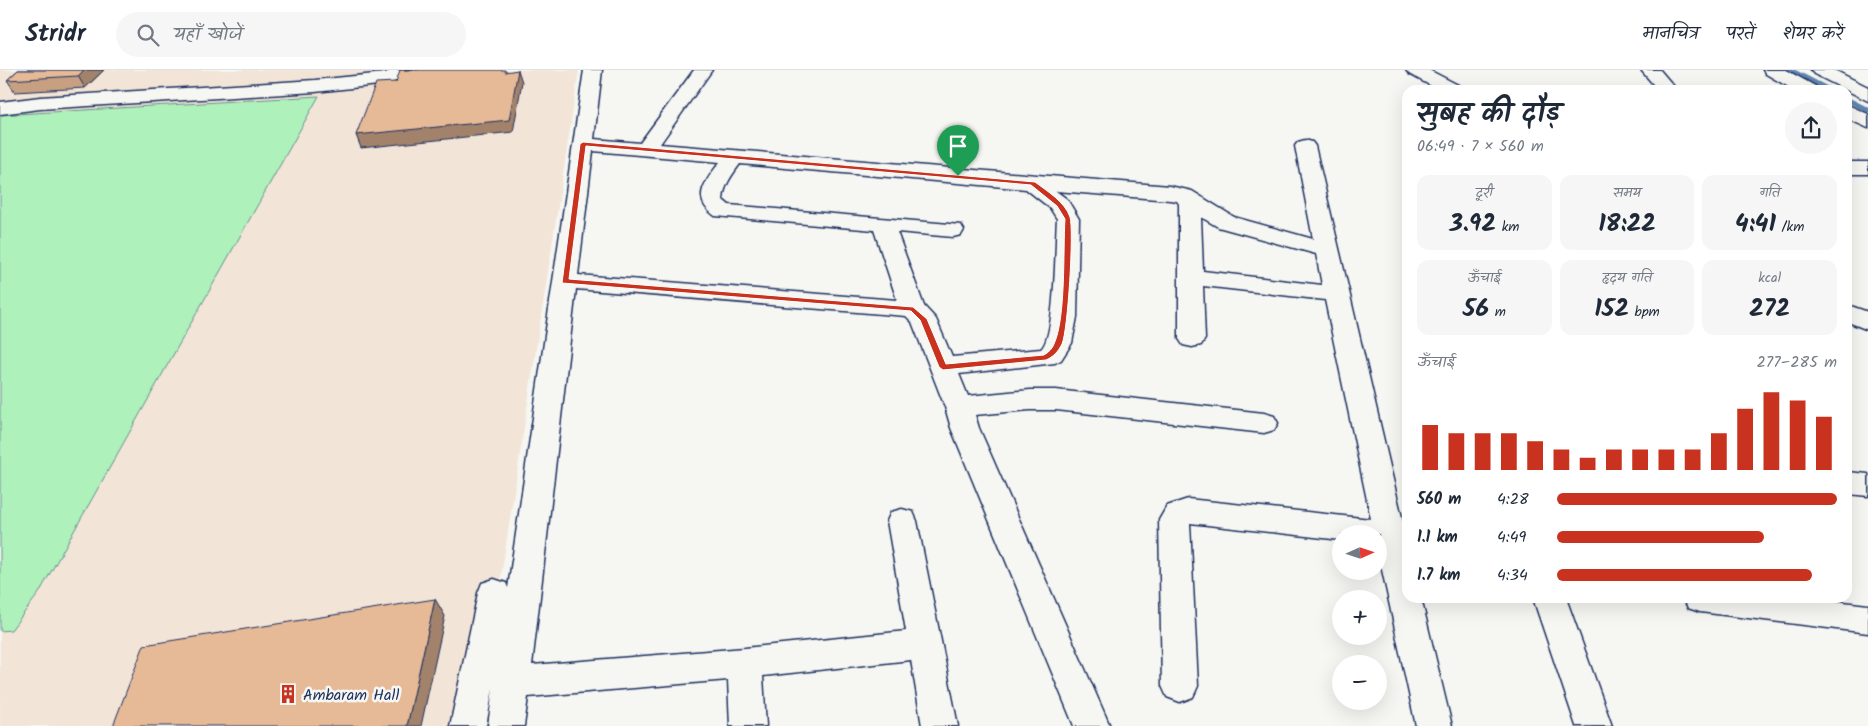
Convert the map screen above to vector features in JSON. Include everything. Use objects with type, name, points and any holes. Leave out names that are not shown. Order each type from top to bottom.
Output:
[{"type":"street","points":[[0,108],[40,102],[315,86],[388,78],[408,70]]},
{"type":"street","points":[[506,726],[593,70]]},
{"type":"street","points":[[646,149],[703,70]]},
{"type":"street","points":[[1415,70],[1444,85]]},
{"type":"street","points":[[1650,70],[1664,85]]},
{"type":"street","points":[[1772,70],[1799,85]]},
{"type":"street","points":[[1820,70],[1849,85]]},
{"type":"street","points":[[1852,87],[1868,95]]},
{"type":"street","points":[[583,144],[1032,183],[1170,193],[1184,196],[1226,222],[1327,250]]},
{"type":"street","points":[[1305,146],[1336,294],[1402,555]]},
{"type":"street","points":[[735,157],[714,186],[712,204],[723,212],[953,230]]},
{"type":"street","points":[[1852,168],[1868,168]]},
{"type":"street","points":[[943,367],[1046,357],[1055,350],[1064,316],[1068,219],[1059,204],[1032,183]]},
{"type":"street","points":[[1188,199],[1192,277],[1192,339]]},
{"type":"street","points":[[883,224],[913,309],[923,319],[959,407],[965,428],[1092,726]]},
{"type":"street","points":[[1192,277],[1336,294]]},
{"type":"street","points":[[565,281],[913,309]]},
{"type":"street","points":[[1852,315],[1868,322]]},
{"type":"street","points":[[959,407],[1030,400],[1056,400],[1264,424]]},
{"type":"street","points":[[1852,483],[1868,485]]},
{"type":"street","points":[[1180,686],[1174,520],[1178,514],[1188,511],[1398,534]]},
{"type":"street","points":[[902,521],[940,726]]},
{"type":"street","points":[[468,726],[494,593]]},
{"type":"street","points":[[1411,603],[1434,726]]},
{"type":"street","points":[[1552,603],[1594,726]]},
{"type":"street","points":[[1740,603],[1868,619]]},
{"type":"street","points":[[512,682],[745,663],[926,644]]},
{"type":"street","points":[[745,663],[748,726]]},
{"type":"shaded area","points":[[0,70],[579,70],[478,726],[0,726]]},
{"type":"green space","points":[[319,96],[39,593],[11,630],[0,631],[0,115]]},
{"type":"building","points":[[18,70],[84,70],[78,76],[7,80]]},
{"type":"building","points":[[400,70],[505,70],[505,72],[518,70],[509,120],[356,135],[376,83],[396,82]]},
{"type":"building","name":"Ambaram Hall","points":[[435,599],[407,726],[113,726],[144,645]]},
{"type":"waterway","points":[[1790,70],[1819,85]]},
{"type":"waterway","points":[[1852,102],[1868,110]]},
{"type":"place","name":"Ambaram Hall","points":[[288,694]]},
{"type":"route","points":[[583,144],[958,176],[1032,183],[1059,204],[1065,212],[1068,219],[1064,316],[1058,343],[1052,354],[1046,357],[943,367],[923,319],[913,309],[565,281],[583,144]]}]
